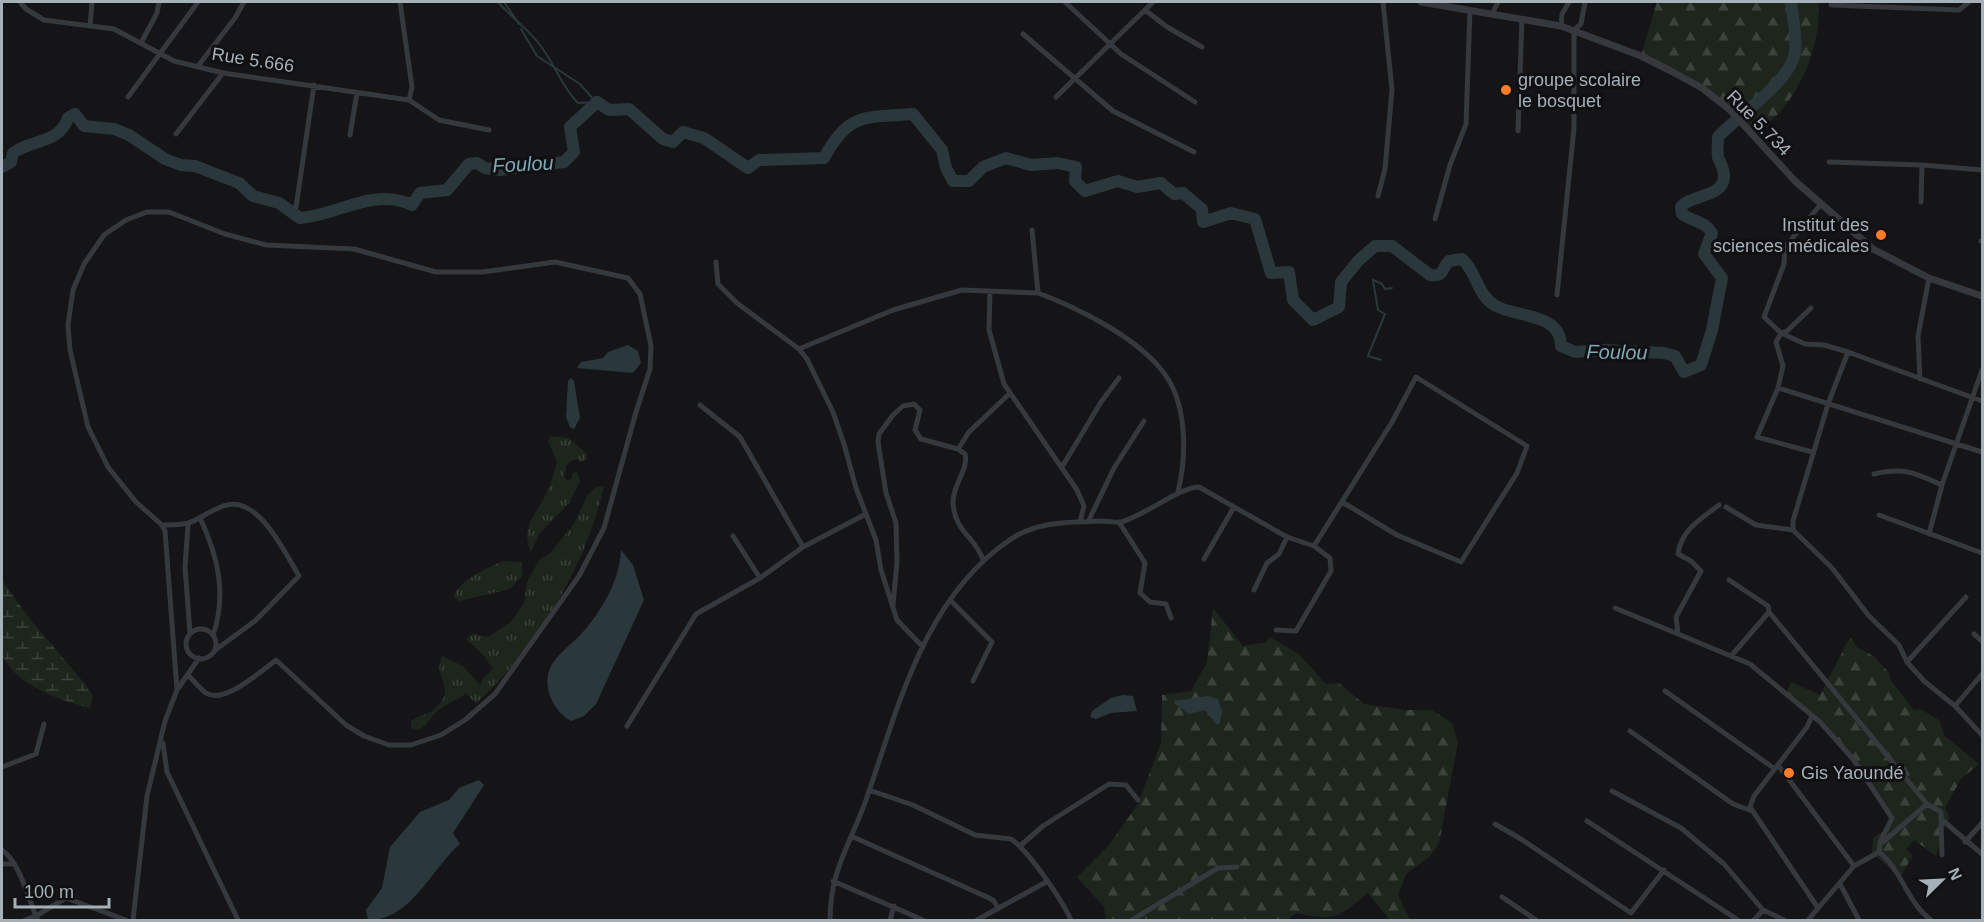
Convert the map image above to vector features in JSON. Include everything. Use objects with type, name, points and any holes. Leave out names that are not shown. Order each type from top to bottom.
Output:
[{"type":"street","name":"Rue 5.666","points":[[20,2],[26,9],[44,20],[114,29],[174,61],[224,73],[409,100],[439,120],[489,130]]},
{"type":"street","points":[[90,26],[92,2]]},
{"type":"street","points":[[141,43],[157,13],[159,2]]},
{"type":"street","points":[[128,97],[198,2]]},
{"type":"street","points":[[198,66],[235,18],[244,2]]},
{"type":"street","points":[[400,2],[412,87],[409,100]]},
{"type":"street","points":[[1065,2],[1110,45],[1196,102]]},
{"type":"street","points":[[1056,97],[1153,2]]},
{"type":"street","points":[[1378,196],[1385,169],[1392,90],[1383,2]]},
{"type":"street","name":"Rue 5.734","points":[[1421,2],[1574,30],[1669,70],[1702,88],[1730,110],[1821,204],[1873,249],[1929,278],[1983,294]]},
{"type":"street","points":[[1492,14],[1498,2]]},
{"type":"street","points":[[1561,27],[1562,14],[1569,2]]},
{"type":"street","points":[[1557,295],[1574,128],[1574,30],[1581,24],[1585,2]]},
{"type":"street","points":[[1831,5],[1959,10],[1969,2]]},
{"type":"street","points":[[1145,10],[1167,27],[1202,47]]},
{"type":"street","points":[[1436,219],[1450,165],[1466,124],[1470,10]]},
{"type":"street","points":[[1518,131],[1522,19]]},
{"type":"street","points":[[1023,34],[1113,111],[1194,152]]},
{"type":"street","points":[[176,134],[224,73]]},
{"type":"street","points":[[296,207],[314,85]]},
{"type":"street","points":[[350,135],[357,93]]},
{"type":"street","points":[[1829,162],[1922,165],[1983,170]]},
{"type":"street","points":[[1921,202],[1922,165]]},
{"type":"street","points":[[1821,204],[1785,247],[1784,264],[1764,317],[1781,333],[1805,344],[1824,345],[1848,352],[1983,401]]},
{"type":"street","points":[[188,525],[185,567],[190,633],[187,648],[199,658],[204,658],[255,621],[299,576],[282,546],[249,507],[238,502],[223,506],[201,520],[188,525],[162,525],[136,502],[108,467],[88,427],[70,350],[68,324],[73,290],[84,264],[104,236],[126,220],[147,212],[169,212],[225,234],[266,245],[354,249],[436,272],[482,272],[555,262],[628,278],[640,294],[651,346],[650,369],[604,528],[579,576],[495,694],[476,711],[453,728],[427,741],[401,747],[364,736],[346,725],[276,660],[249,681],[219,696],[207,693],[189,676]]},
{"type":"street","points":[[1032,230],[1038,293]]},
{"type":"street","points":[[716,262],[715,275],[718,284],[737,303],[799,349],[833,412],[876,540],[892,607],[897,620],[922,647]]},
{"type":"street","points":[[1920,379],[1918,336],[1929,278]]},
{"type":"street","points":[[799,349],[892,310],[963,290],[1038,293],[1093,318],[1142,351],[1166,377],[1173,390],[1180,416],[1184,451],[1178,492]]},
{"type":"street","points":[[990,291],[992,344],[1009,394],[1062,467],[1084,506],[1080,522]]},
{"type":"street","points":[[1811,308],[1787,331],[1781,333],[1776,342],[1783,366],[1778,388],[1757,437],[1812,452]]},
{"type":"street","points":[[1793,530],[1793,521],[1812,452],[1848,352]]},
{"type":"street","points":[[1929,534],[1942,485],[1959,444],[1972,397],[1983,370]]},
{"type":"street","points":[[1314,546],[1392,422],[1416,377],[1527,446],[1517,473],[1461,562],[1396,536],[1342,502]]},
{"type":"street","points":[[1062,467],[1101,402],[1119,378]]},
{"type":"street","points":[[1778,388],[1983,452]]},
{"type":"street","points":[[958,449],[969,432],[1009,394]]},
{"type":"street","points":[[892,607],[897,542],[896,523],[884,483],[879,434],[903,406],[914,404],[920,410],[915,429],[921,439],[958,449],[966,458],[953,493],[955,515],[961,531],[977,547],[983,560]]},
{"type":"street","points":[[700,405],[740,437],[803,547]]},
{"type":"street","points":[[1088,522],[1113,468],[1144,421]]},
{"type":"street","points":[[1874,474],[1894,469],[1910,471],[1942,485]]},
{"type":"street","points":[[830,921],[830,894],[833,881],[869,790],[890,725],[922,647],[951,601],[983,560],[1012,538],[1060,522],[1119,522],[1160,505],[1178,492],[1199,487],[1287,537],[1314,546],[1330,558],[1331,571],[1296,631],[1276,630]]},
{"type":"street","points":[[1678,634],[1676,616],[1701,571],[1678,554],[1679,542],[1689,528],[1719,505]]},
{"type":"street","points":[[1204,559],[1234,507]]},
{"type":"street","points":[[1726,507],[1756,525],[1793,530],[1832,568],[1869,616],[1899,645],[1907,662],[1924,681],[1955,706],[1983,735]]},
{"type":"street","points":[[627,726],[696,614],[760,578],[803,547],[866,514]]},
{"type":"street","points":[[1879,515],[1983,553]]},
{"type":"street","points":[[201,520],[212,543],[221,585],[220,612],[213,635]]},
{"type":"street","points":[[1119,522],[1145,563],[1140,593],[1150,602],[1166,604],[1171,618]]},
{"type":"street","points":[[162,525],[177,690]]},
{"type":"street","points":[[733,536],[760,578]]},
{"type":"street","points":[[1254,590],[1267,563],[1279,554],[1287,537]]},
{"type":"street","points":[[1729,580],[1768,606],[1769,612],[1928,804],[1941,812],[1942,855]]},
{"type":"street","points":[[1907,662],[1966,597]]},
{"type":"street","points":[[951,601],[992,642],[973,681]]},
{"type":"street","points":[[1615,608],[1750,664],[1812,716],[1853,759],[1892,818],[1879,850]]},
{"type":"street","points":[[1732,655],[1769,612]]},
{"type":"street","points":[[190,633],[202,628],[213,635],[216,643],[214,651]]},
{"type":"street","points":[[1974,634],[1983,641]]},
{"type":"street","points":[[133,921],[147,796],[165,721],[177,690],[189,676],[199,658]]},
{"type":"street","points":[[1955,706],[1983,674]]},
{"type":"street","points":[[1665,691],[1777,767],[1854,866]]},
{"type":"street","points":[[1812,716],[1807,727],[1754,796],[1750,807],[1818,908]]},
{"type":"street","points":[[2,766],[36,754],[44,724]]},
{"type":"street","points":[[1630,731],[1733,804],[1752,811]]},
{"type":"street","points":[[162,736],[167,772],[238,921]]},
{"type":"street","points":[[1020,846],[1043,826],[1109,784],[1126,785],[1138,800]]},
{"type":"street","points":[[869,790],[921,808],[975,835],[1011,839],[1020,846],[1028,859],[1039,866],[1046,882],[1071,921]]},
{"type":"street","points":[[1612,790],[1681,828],[1724,864],[1763,910],[1784,921]]},
{"type":"street","points":[[1808,921],[1854,866],[1879,850],[1892,833],[1928,804]]},
{"type":"street","points":[[1941,819],[1965,842],[1983,855]]},
{"type":"street","points":[[1587,821],[1738,921]]},
{"type":"street","points":[[1965,842],[1983,823]]},
{"type":"street","points":[[1494,824],[1521,839],[1631,913],[1664,870]]},
{"type":"street","points":[[851,836],[989,898],[994,901],[998,909]]},
{"type":"street","points":[[2,850],[9,855],[14,864],[37,918]]},
{"type":"street","points":[[1879,850],[1900,878],[1904,890],[1919,911],[1931,921]]},
{"type":"street","points":[[2,864],[14,864]]},
{"type":"street","points":[[1132,921],[1218,868],[1237,867]]},
{"type":"street","points":[[833,881],[894,906],[923,921]]},
{"type":"street","points":[[977,921],[1046,882]]},
{"type":"street","points":[[1840,884],[1859,921]]},
{"type":"street","points":[[1502,897],[1536,921]]},
{"type":"street","points":[[24,921],[37,918],[66,898],[126,921]]},
{"type":"street","points":[[890,921],[894,906]]},
{"type":"street","points":[[1754,921],[1763,910]]},
{"type":"green space","points":[[1657,2],[1818,2],[1819,16],[1810,60],[1790,100],[1771,121],[1752,135],[1716,99],[1641,56]]},
{"type":"green space","points":[[551,436],[569,438],[587,454],[586,460],[581,462],[576,459],[567,465],[564,476],[567,481],[572,479],[572,474],[577,471],[580,481],[569,503],[539,534],[531,552],[527,535],[529,527],[548,490],[557,462],[548,441]]},
{"type":"green space","points":[[604,486],[585,547],[571,576],[539,631],[519,657],[476,704],[466,693],[437,711],[419,730],[411,728],[411,721],[432,711],[444,696],[445,690],[440,672],[442,656],[463,666],[480,685],[484,677],[493,669],[484,656],[466,639],[472,634],[488,637],[511,622],[524,603],[527,582],[539,560],[549,554],[574,524],[587,496],[596,487]]},
{"type":"green space","points":[[504,561],[522,562],[522,576],[510,589],[459,601],[454,597],[461,585]]},
{"type":"green space","points":[[2,580],[30,619],[85,684],[93,696],[90,708],[40,690],[17,675],[9,666],[2,655]]},
{"type":"green space","points":[[1213,608],[1243,646],[1266,642],[1270,637],[1299,654],[1326,684],[1339,683],[1364,704],[1405,710],[1432,710],[1452,723],[1458,742],[1439,844],[1428,858],[1406,874],[1398,895],[1410,920],[1390,920],[1368,893],[1350,908],[1329,917],[1297,913],[1287,920],[1106,920],[1104,907],[1077,877],[1109,845],[1138,804],[1161,743],[1162,695],[1191,691],[1207,662]]},
{"type":"green space","points":[[1850,637],[1857,647],[1875,657],[1914,710],[1920,709],[1939,720],[1945,736],[1979,764],[1961,779],[1945,808],[1950,817],[1943,830],[1936,856],[1914,840],[1906,850],[1913,855],[1900,878],[1872,852],[1873,838],[1889,827],[1892,818],[1836,739],[1786,694],[1791,682],[1820,695]]},
{"type":"shaded area","points":[[628,345],[638,351],[641,363],[633,373],[577,368],[581,362],[603,358],[608,352]]},
{"type":"shaded area","points":[[571,378],[574,381],[580,418],[574,429],[570,427],[566,417],[568,381]]},
{"type":"shaded area","points":[[621,550],[633,565],[644,600],[596,704],[584,716],[571,721],[554,705],[548,689],[548,673],[557,658],[593,620],[607,598],[617,574]]},
{"type":"shaded area","points":[[1123,695],[1133,696],[1137,711],[1111,713],[1096,719],[1090,717],[1092,711],[1111,698]]},
{"type":"shaded area","points":[[1208,696],[1218,699],[1222,711],[1220,723],[1217,725],[1205,710],[1189,714],[1174,701]]},
{"type":"shaded area","points":[[479,780],[484,785],[453,833],[460,844],[408,903],[383,918],[368,920],[366,910],[382,888],[390,847],[420,812],[449,800],[459,788]]},
{"type":"waterway","points":[[498,2],[536,40],[578,103],[597,102]]},
{"type":"waterway","points":[[504,2],[519,24]]},
{"type":"waterway","name":"Foulou","points":[[2,167],[11,162],[13,153],[52,137],[64,126],[68,118],[75,114],[84,126],[114,129],[129,135],[165,159],[181,165],[195,166],[239,183],[253,196],[279,203],[300,218],[370,200],[398,200],[412,205],[420,193],[447,190],[469,164],[477,163],[485,168],[500,170],[564,162],[574,152],[570,127],[597,102],[609,110],[629,109],[663,139],[673,142],[683,132],[704,138],[748,168],[759,160],[824,158],[833,143],[851,124],[871,117],[913,114],[942,150],[946,168],[953,181],[969,181],[983,167],[1006,158],[1031,165],[1058,163],[1076,167],[1075,181],[1085,191],[1118,181],[1137,187],[1161,183],[1174,194],[1183,193],[1202,209],[1203,222],[1231,213],[1255,219],[1271,273],[1289,272],[1293,300],[1313,320],[1339,307],[1341,282],[1358,261],[1375,246],[1392,246],[1430,275],[1440,274],[1449,261],[1462,259],[1488,300],[1503,309],[1535,318],[1553,327],[1559,335],[1561,346],[1575,352],[1603,350],[1664,353],[1675,356],[1684,372],[1701,365],[1712,330],[1722,278],[1704,254],[1712,233],[1702,224],[1682,214],[1681,207],[1719,188],[1724,175],[1718,157],[1718,137],[1774,87],[1791,63],[1796,40],[1791,2]]},
{"type":"waterway","points":[[521,29],[537,56],[580,84],[595,101]]},
{"type":"waterway","points":[[1381,360],[1368,356],[1385,314],[1378,310],[1373,280],[1382,284],[1385,289],[1392,288]]},
{"type":"place","name":"groupe scolaire le bosquet","points":[[1506,90]]},
{"type":"place","name":"Institut des sciences médicales","points":[[1881,235]]},
{"type":"place","name":"Gis Yaoundé","points":[[1789,773]]}]
